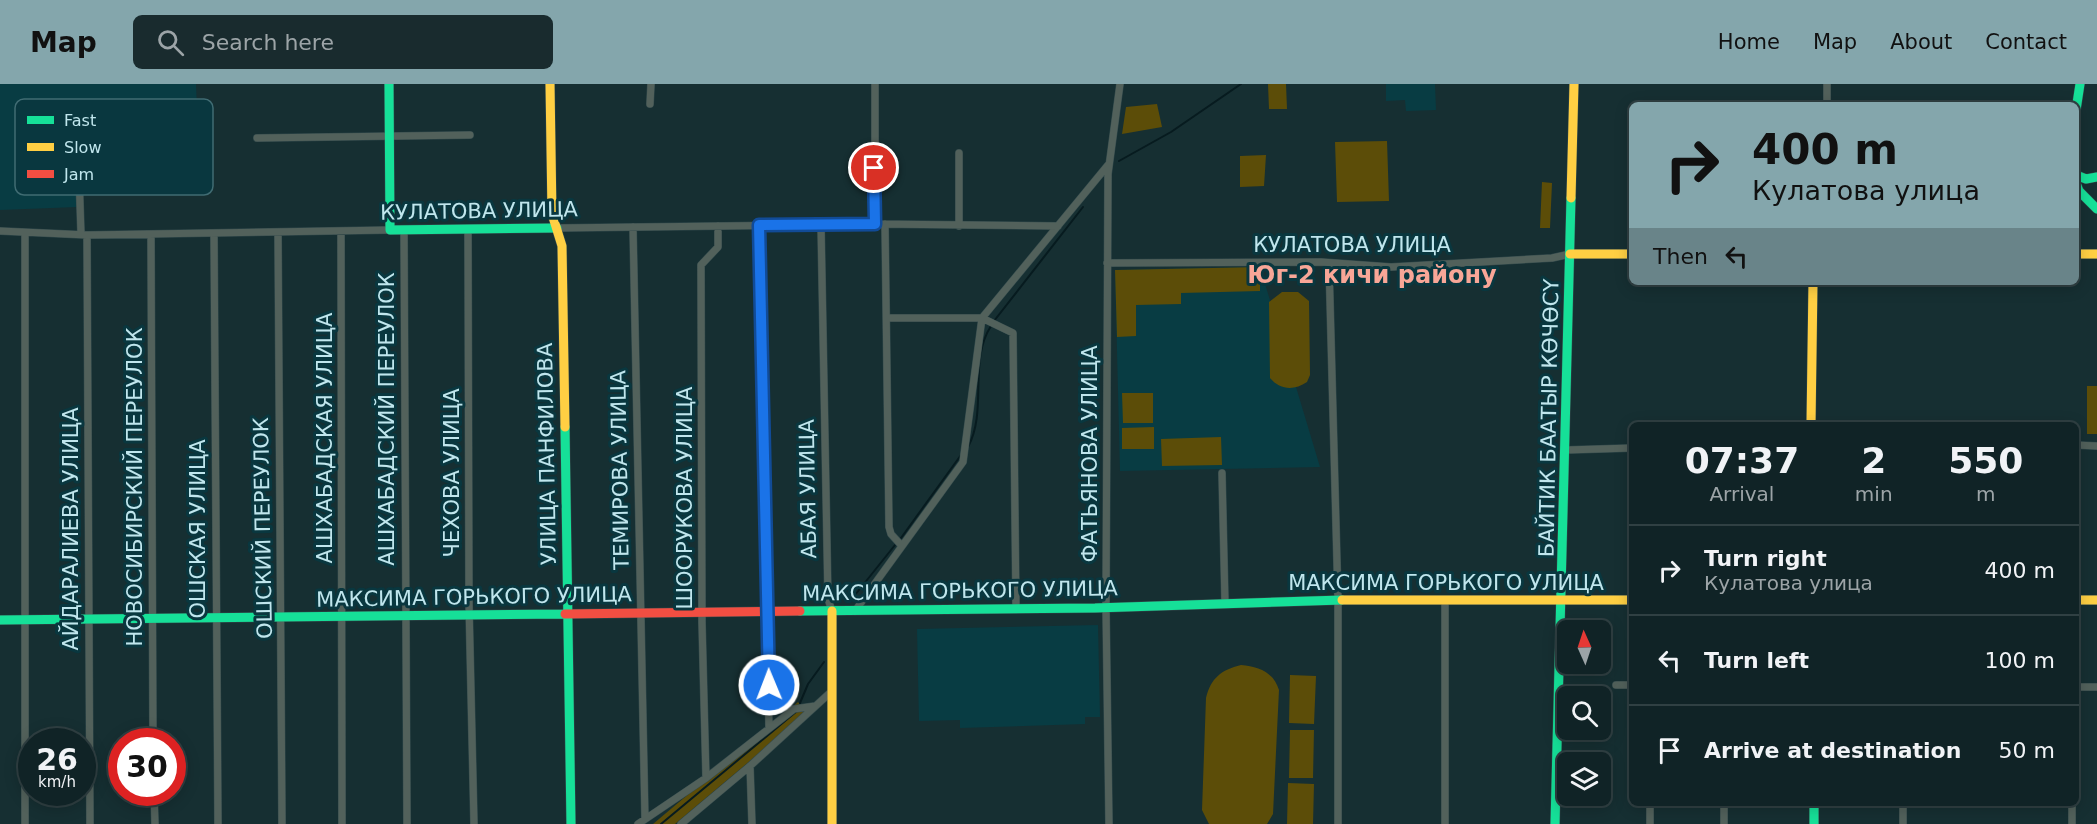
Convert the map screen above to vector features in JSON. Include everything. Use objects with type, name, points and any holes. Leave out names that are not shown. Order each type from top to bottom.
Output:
[{"type":"main road","points":[[389,84],[390,230]]},
{"type":"main road","name":"УЛИЦА ПАНФИЛОВА","points":[[550,84],[552,214],[562,246],[563,449],[571,824]]},
{"type":"main road","name":"БАЙТИК БААТЫР КӨЧӨСҮ","points":[[1555,824],[1574,84]]},
{"type":"main road","points":[[2077,102],[2080,84]]},
{"type":"main road","points":[[2079,176],[2086,179],[2097,177]]},
{"type":"main road","points":[[2079,191],[2097,209]]},
{"type":"main road","name":"КУЛАТОВА УЛИЦА","points":[[390,230],[557,228]]},
{"type":"main road","name":"КУЛАТОВА УЛИЦА","points":[[1570,254],[1629,254]]},
{"type":"main road","points":[[2079,254],[2097,254]]},
{"type":"main road","points":[[1811,422],[1813,285]]},
{"type":"main road","name":"МАКСИМА ГОРЬКОГО УЛИЦА","points":[[0,620],[1016,609],[1338,600],[1629,600]]},
{"type":"main road","points":[[2079,600],[2097,600]]},
{"type":"main road","name":"АБАЯ УЛИЦА","points":[[832,611],[832,824]]},
{"type":"main road","points":[[1814,806],[1814,824]]},
{"type":"street","points":[[650,104],[651,84]]},
{"type":"street","points":[[875,84],[875,224]]},
{"type":"street","name":"ФАТЬЯНОВА УЛИЦА","points":[[1109,824],[1106,607],[1108,165],[1120,84]]},
{"type":"street","points":[[1827,84],[1827,102]]},
{"type":"street","points":[[258,138],[470,135]]},
{"type":"street","points":[[959,153],[959,226]]},
{"type":"street","points":[[855,611],[963,462],[982,318],[1108,165]]},
{"type":"street","name":"АЙДАРАЛИЕВА УЛИЦА","points":[[81,195],[84,235],[90,824]]},
{"type":"street","name":"КУЛАТОВА УЛИЦА","points":[[557,228],[875,224],[1058,226]]},
{"type":"street","points":[[885,224],[889,527],[891,534],[901,545]]},
{"type":"street","points":[[759,225],[770,728]]},
{"type":"street","name":"АБАЯ УЛИЦА","points":[[821,225],[828,595],[832,611]]},
{"type":"street","name":"ШООРУКОВА УЛИЦА","points":[[706,778],[702,613],[700,265],[718,247],[718,226]]},
{"type":"street","name":"ТЕМИРОВА УЛИЦА","points":[[633,227],[641,822]]},
{"type":"street","name":"ЧЕХОВА УЛИЦА","points":[[468,229],[470,616],[474,824]]},
{"type":"street","name":"КУЛАТОВА УЛИЦА","points":[[0,231],[84,235],[390,230]]},
{"type":"street","name":"АШХАБАДСКИЙ ПЕРЕУЛОК","points":[[404,230],[404,616],[407,824]]},
{"type":"street","name":"АШХАБАДСКАЯ УЛИЦА","points":[[341,231],[342,824]]},
{"type":"street","points":[[25,232],[25,824]]},
{"type":"street","name":"ОШСКИЙ ПЕРЕУЛОК","points":[[278,232],[282,824]]},
{"type":"street","name":"ОШСКАЯ УЛИЦА","points":[[214,233],[218,824]]},
{"type":"street","name":"НОВОСИБИРСКИЙ ПЕРЕУЛОК","points":[[151,234],[153,728]]},
{"type":"street","name":"КУЛАТОВА УЛИЦА","points":[[1107,263],[1329,263],[1391,267],[1552,258],[1570,254]]},
{"type":"street","points":[[1329,263],[1338,600],[1338,824]]},
{"type":"street","points":[[887,318],[982,318],[1013,333],[1016,609]]},
{"type":"street","points":[[2079,445],[2097,446]]},
{"type":"street","points":[[1566,450],[1629,448]]},
{"type":"street","points":[[1222,473],[1225,603]]},
{"type":"street","points":[[1445,600],[1445,824]]},
{"type":"street","points":[[1616,685],[1629,685]]},
{"type":"street","points":[[2079,687],[2097,687]]},
{"type":"street","points":[[681,824],[750,766],[832,691]]},
{"type":"street","points":[[641,822],[706,778],[794,709],[815,706]]},
{"type":"street","points":[[750,766],[752,824]]},
{"type":"street","points":[[154,806],[154,824]]},
{"type":"street","points":[[1650,806],[1650,824]]},
{"type":"street","points":[[1724,806],[1724,824]]},
{"type":"street","points":[[1903,806],[1903,824]]},
{"type":"street","points":[[2072,806],[2072,824]]},
{"type":"shaded area","points":[[0,84],[196,84],[197,99],[15,99],[15,195],[76,195],[77,207],[0,210]]},
{"type":"shaded area","points":[[1268,84],[1286,84],[1287,109],[1269,109]]},
{"type":"shaded area","points":[[1386,84],[1435,84],[1436,110],[1406,111],[1405,100],[1386,101]]},
{"type":"shaded area","points":[[1157,104],[1162,127],[1122,134],[1126,107]]},
{"type":"shaded area","points":[[1387,141],[1389,201],[1337,202],[1335,142]]},
{"type":"shaded area","points":[[1266,155],[1264,186],[1240,187],[1240,156]]},
{"type":"shaded area","points":[[1542,182],[1552,183],[1550,228],[1540,228]]},
{"type":"shaded area","points":[[1260,267],[1320,467],[1120,471],[1115,270]]},
{"type":"shaded area","points":[[1260,267],[1260,291],[1181,293],[1181,304],[1136,305],[1136,336],[1117,337],[1115,270]]},
{"type":"shaded area","points":[[1282,292],[1298,292],[1309,301],[1310,375],[1307,382],[1292,388],[1278,385],[1270,378],[1269,302]]},
{"type":"shaded area","points":[[2087,386],[2097,386],[2097,434],[2087,434]]},
{"type":"shaded area","points":[[1122,393],[1153,393],[1153,423],[1123,423]]},
{"type":"shaded area","points":[[1154,427],[1154,449],[1122,449],[1122,428]]},
{"type":"shaded area","points":[[1221,437],[1222,465],[1162,466],[1161,439]]},
{"type":"shaded area","points":[[1098,625],[1100,717],[1085,717],[1085,724],[960,728],[960,720],[919,721],[917,629]]},
{"type":"shaded area","points":[[1241,665],[1269,674],[1279,690],[1273,814],[1267,824],[1209,824],[1202,810],[1206,698],[1214,680],[1222,672]]},
{"type":"shaded area","points":[[1290,675],[1316,676],[1314,724],[1289,723]]},
{"type":"shaded area","points":[[798,702],[807,713],[675,824],[653,824]]},
{"type":"shaded area","points":[[1290,730],[1314,730],[1313,778],[1289,778]]},
{"type":"shaded area","points":[[1288,783],[1314,784],[1313,824],[1287,824]]},
{"type":"waterway","points":[[1119,161],[1171,132],[1241,84]]},
{"type":"waterway","points":[[994,321],[1083,207]]},
{"type":"waterway","points":[[968,447],[977,417],[981,354],[984,340],[991,326]]},
{"type":"waterway","points":[[901,538],[961,455]]},
{"type":"waterway","points":[[833,596],[855,595],[895,545]]},
{"type":"waterway","points":[[800,703],[808,684],[824,662]]},
{"type":"waterway","points":[[661,824],[797,711]]},
{"type":"traffic: fast","points":[[389,84],[390,230],[557,228]]},
{"type":"traffic: fast","points":[[2077,102],[2080,84]]},
{"type":"traffic: fast","points":[[2079,176],[2086,179],[2097,177]]},
{"type":"traffic: fast","points":[[2079,191],[2097,209]]},
{"type":"traffic: fast","points":[[1555,824],[1571,198]]},
{"type":"traffic: fast","points":[[565,427],[571,824]]},
{"type":"traffic: fast","points":[[800,611],[1095,608],[1342,600]]},
{"type":"traffic: fast","points":[[0,620],[565,614]]},
{"type":"traffic: fast","points":[[1814,806],[1814,824]]},
{"type":"traffic: slow","points":[[550,84],[552,214],[562,246],[565,427]]},
{"type":"traffic: slow","points":[[1571,198],[1574,84]]},
{"type":"traffic: slow","points":[[1570,254],[1629,254]]},
{"type":"traffic: slow","points":[[2079,254],[2097,254]]},
{"type":"traffic: slow","points":[[1811,422],[1813,285]]},
{"type":"traffic: slow","points":[[1342,600],[1629,600]]},
{"type":"traffic: slow","points":[[2079,600],[2097,600]]},
{"type":"traffic: slow","points":[[832,611],[832,824]]},
{"type":"traffic: jam","points":[[565,614],[800,611]]},
{"type":"district","name":"Юг-2 кичи району","points":[[1372,275]]},
{"type":"route","points":[[769,685],[759,225],[875,224],[874,168]]}]
